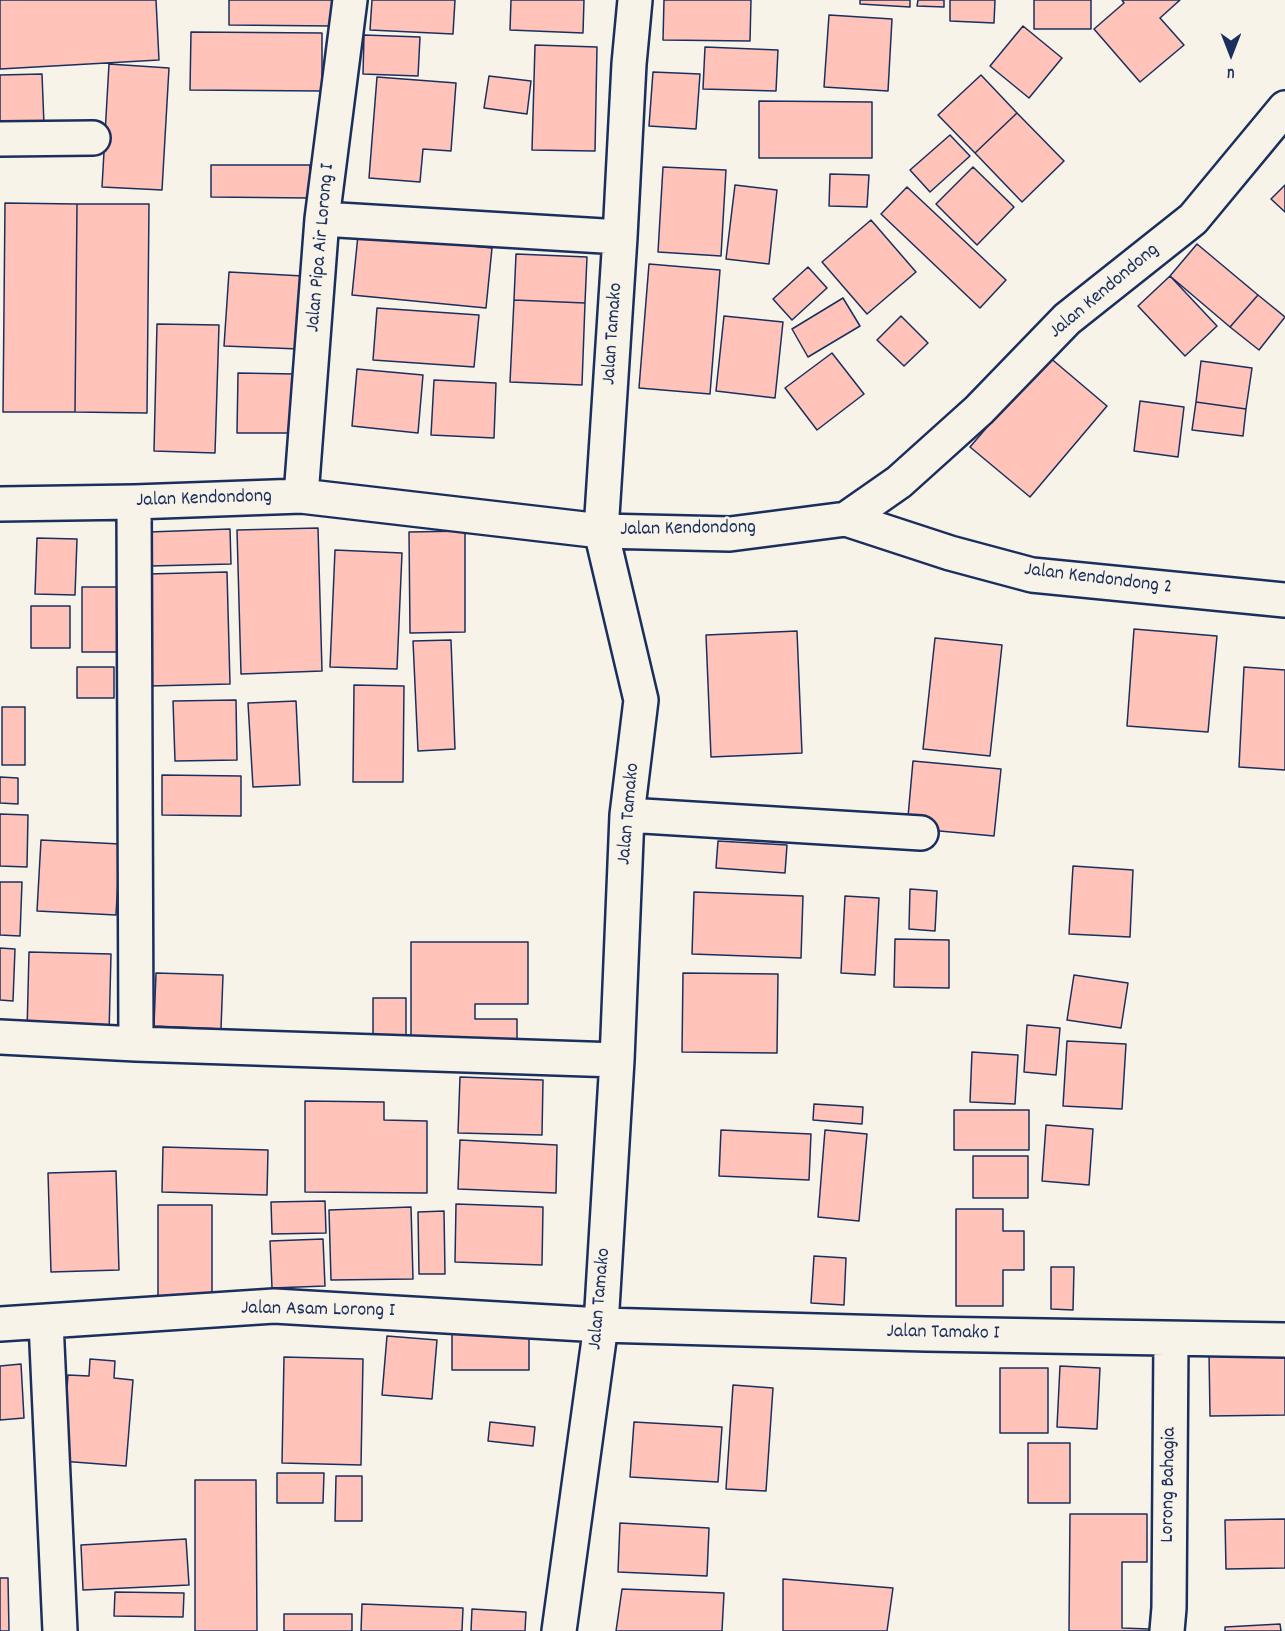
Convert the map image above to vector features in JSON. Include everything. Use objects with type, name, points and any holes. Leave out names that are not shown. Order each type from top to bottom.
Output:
[{"type":"street","name":"Jalan Pipa Air Lorong I","points":[[301,496],[322,219],[350,0]]},
{"type":"street","name":"Jalan Tamako","points":[[559,1631],[601,1325],[617,1060],[627,815],[641,700],[601,531],[629,64],[635,0]]},
{"type":"street","name":"Jalan Kendondong","points":[[0,504],[301,496],[601,531],[730,534],[846,519],[899,482],[979,410],[1067,319],[1193,219],[1285,108]]},
{"type":"street","points":[[0,139],[93,138]]},
{"type":"street","points":[[322,219],[620,237]]},
{"type":"street","points":[[134,502],[136,1044]]},
{"type":"street","name":"Jalan Kendondong 2","points":[[846,519],[950,553],[1032,575],[1285,600]]},
{"type":"street","points":[[627,815],[921,833]]},
{"type":"street","points":[[0,1037],[136,1044],[617,1060]]},
{"type":"street","name":"Jalan Asam Lorong I","points":[[0,1324],[274,1306],[601,1325]]},
{"type":"street","points":[[46,1322],[60,1631]]},
{"type":"street","name":"Jalan Tamako I","points":[[601,1325],[926,1334],[1285,1340]]},
{"type":"street","name":"Lorong Bahagia","points":[[1167,1631],[1172,1338]]},
{"type":"building","points":[[0,0],[156,0],[159,60],[0,69]]},
{"type":"building","points":[[229,0],[333,0],[333,26],[229,25]]},
{"type":"building","points":[[372,0],[455,0],[453,34],[370,30]]},
{"type":"building","points":[[511,0],[584,0],[583,33],[510,30]]},
{"type":"building","points":[[664,0],[751,0],[750,41],[663,40]]},
{"type":"building","points":[[860,0],[910,0],[910,7],[860,4]]},
{"type":"building","points":[[918,0],[944,0],[944,7],[917,6]]},
{"type":"building","points":[[950,0],[995,0],[994,23],[950,21]]},
{"type":"building","points":[[1034,0],[1091,0],[1091,29],[1034,29]]},
{"type":"building","points":[[1122,0],[1180,0],[1160,18],[1184,45],[1140,82],[1094,29],[1124,3]]},
{"type":"building","points":[[829,15],[892,19],[888,91],[824,87]]},
{"type":"building","points":[[1023,26],[1062,58],[1029,98],[990,66]]},
{"type":"building","points":[[191,32],[322,33],[322,91],[190,90]]},
{"type":"building","points":[[364,35],[420,37],[418,76],[363,74]]},
{"type":"building","points":[[535,45],[597,47],[595,151],[532,150]]},
{"type":"building","points":[[705,47],[778,50],[776,91],[703,89]]},
{"type":"building","points":[[109,64],[169,68],[162,190],[102,187]]},
{"type":"building","points":[[653,72],[700,74],[696,129],[649,126]]},
{"type":"building","points":[[42,74],[44,125],[0,127],[0,75]]},
{"type":"building","points":[[981,75],[1017,113],[975,153],[938,115]]},
{"type":"building","points":[[489,76],[531,81],[527,114],[484,108]]},
{"type":"building","points":[[377,77],[456,83],[451,151],[423,149],[420,182],[369,178]]},
{"type":"building","points":[[759,101],[872,102],[872,158],[759,158]]},
{"type":"building","points":[[1017,113],[1064,161],[1022,202],[975,153]]},
{"type":"building","points":[[950,135],[970,156],[930,192],[910,170]]},
{"type":"building","points":[[211,165],[310,165],[309,198],[211,197]]},
{"type":"building","points":[[663,167],[726,170],[721,256],[658,252]]},
{"type":"building","points":[[973,167],[1014,207],[977,245],[936,204]]},
{"type":"building","points":[[830,174],[869,175],[867,207],[829,206]]},
{"type":"building","points":[[735,185],[777,190],[769,264],[726,259]]},
{"type":"building","points":[[1285,185],[1285,212],[1271,199]]},
{"type":"building","points":[[907,187],[1006,280],[980,308],[881,214]]},
{"type":"building","points":[[5,203],[77,204],[75,412],[3,412]]},
{"type":"building","points":[[77,204],[149,204],[147,413],[75,412]]},
{"type":"building","points":[[871,220],[916,272],[867,314],[822,262]]},
{"type":"building","points":[[358,235],[492,248],[486,308],[352,295]]},
{"type":"building","points":[[1197,244],[1258,295],[1230,327],[1170,276]]},
{"type":"building","points":[[516,254],[587,257],[585,303],[514,300]]},
{"type":"building","points":[[649,264],[720,270],[710,394],[639,388]]},
{"type":"building","points":[[808,267],[827,288],[792,320],[773,299]]},
{"type":"building","points":[[229,272],[303,276],[299,349],[224,346]]},
{"type":"building","points":[[1170,276],[1217,326],[1185,356],[1138,306]]},
{"type":"building","points":[[1258,295],[1285,317],[1259,350],[1230,327]]},
{"type":"building","points":[[843,298],[860,326],[808,357],[792,329]]},
{"type":"building","points":[[514,300],[585,303],[582,385],[510,382]]},
{"type":"building","points":[[377,308],[479,315],[474,367],[373,360]]},
{"type":"building","points":[[724,316],[783,322],[775,398],[716,391]]},
{"type":"building","points":[[901,316],[928,343],[904,366],[877,340]]},
{"type":"building","points":[[157,324],[219,325],[215,453],[154,451]]},
{"type":"building","points":[[832,353],[864,394],[817,430],[785,388]]},
{"type":"building","points":[[1048,356],[1107,406],[1030,497],[970,447]]},
{"type":"building","points":[[1201,361],[1252,368],[1246,409],[1196,402]]},
{"type":"building","points":[[357,369],[423,375],[418,433],[352,426]]},
{"type":"building","points":[[238,373],[295,374],[295,433],[237,433]]},
{"type":"building","points":[[434,380],[496,383],[494,438],[431,435]]},
{"type":"building","points":[[1140,401],[1184,407],[1178,457],[1134,451]]},
{"type":"building","points":[[1196,402],[1246,409],[1243,436],[1192,430]]},
{"type":"building","points":[[318,528],[322,671],[241,674],[237,530]]},
{"type":"building","points":[[230,529],[231,564],[150,566],[149,532]]},
{"type":"building","points":[[465,531],[465,632],[410,633],[409,532]]},
{"type":"building","points":[[37,538],[77,539],[75,595],[35,594]]},
{"type":"building","points":[[335,550],[402,553],[397,669],[330,667]]},
{"type":"building","points":[[227,572],[230,684],[149,686],[147,574]]},
{"type":"building","points":[[82,587],[125,587],[125,652],[82,652]]},
{"type":"building","points":[[31,606],[70,606],[70,648],[31,648]]},
{"type":"building","points":[[1134,629],[1217,636],[1208,732],[1127,726]]},
{"type":"building","points":[[797,631],[802,753],[711,757],[706,635]]},
{"type":"building","points":[[935,638],[1002,645],[990,756],[923,749]]},
{"type":"building","points":[[451,640],[455,749],[418,751],[413,641]]},
{"type":"building","points":[[77,667],[114,667],[114,698],[77,698]]},
{"type":"building","points":[[1244,667],[1285,670],[1285,770],[1239,767]]},
{"type":"building","points":[[354,685],[404,686],[403,782],[353,782]]},
{"type":"building","points":[[236,700],[237,760],[175,761],[173,701]]},
{"type":"building","points":[[296,701],[300,785],[253,787],[248,703]]},
{"type":"building","points":[[2,707],[25,707],[25,765],[2,765]]},
{"type":"building","points":[[913,761],[1001,769],[994,836],[907,828]]},
{"type":"building","points":[[162,775],[241,776],[241,816],[162,815]]},
{"type":"building","points":[[0,777],[18,778],[18,804],[0,803]]},
{"type":"building","points":[[0,814],[28,815],[27,867],[0,866]]},
{"type":"building","points":[[41,840],[120,844],[116,915],[37,911]]},
{"type":"building","points":[[718,841],[787,845],[785,873],[716,868]]},
{"type":"building","points":[[1073,866],[1133,870],[1130,937],[1069,934]]},
{"type":"building","points":[[0,882],[22,882],[20,936],[0,935]]},
{"type":"building","points":[[910,889],[937,891],[935,931],[909,929]]},
{"type":"building","points":[[694,892],[803,896],[801,958],[692,954]]},
{"type":"building","points":[[845,896],[879,898],[875,975],[841,973]]},
{"type":"building","points":[[895,939],[949,940],[949,988],[894,987]]},
{"type":"building","points":[[411,942],[528,942],[528,1004],[475,1004],[475,1019],[517,1019],[517,1051],[411,1051]]},
{"type":"building","points":[[0,948],[15,949],[13,1001],[0,1000]]},
{"type":"building","points":[[29,952],[111,954],[109,1034],[27,1032]]},
{"type":"building","points":[[156,973],[223,975],[221,1029],[154,1026]]},
{"type":"building","points":[[683,973],[778,974],[777,1053],[682,1052]]},
{"type":"building","points":[[1074,975],[1128,983],[1121,1028],[1067,1020]]},
{"type":"building","points":[[373,998],[406,998],[406,1047],[373,1047]]},
{"type":"building","points":[[1027,1025],[1060,1028],[1056,1075],[1024,1072]]},
{"type":"building","points":[[1067,1041],[1126,1044],[1122,1109],[1063,1106]]},
{"type":"building","points":[[972,1052],[1018,1055],[1015,1104],[970,1102]]},
{"type":"building","points":[[460,1077],[543,1080],[542,1135],[458,1133]]},
{"type":"building","points":[[305,1101],[384,1102],[384,1120],[427,1121],[427,1193],[305,1192]]},
{"type":"building","points":[[814,1104],[863,1107],[862,1124],[813,1120]]},
{"type":"building","points":[[954,1110],[1029,1110],[1029,1150],[954,1150]]},
{"type":"building","points":[[1046,1125],[1093,1129],[1089,1185],[1042,1181]]},
{"type":"building","points":[[721,1130],[811,1134],[809,1180],[719,1176]]},
{"type":"building","points":[[825,1130],[867,1134],[859,1221],[818,1217]]},
{"type":"building","points":[[460,1140],[557,1145],[556,1193],[458,1189]]},
{"type":"building","points":[[163,1147],[268,1150],[267,1195],[162,1192]]},
{"type":"building","points":[[973,1156],[1028,1156],[1028,1198],[973,1198]]},
{"type":"building","points":[[116,1171],[119,1270],[51,1272],[48,1173]]},
{"type":"building","points":[[325,1201],[326,1233],[272,1234],[271,1202]]},
{"type":"building","points":[[456,1204],[543,1207],[542,1265],[455,1262]]},
{"type":"building","points":[[158,1205],[212,1205],[212,1299],[158,1299]]},
{"type":"building","points":[[411,1207],[413,1279],[331,1280],[329,1210]]},
{"type":"building","points":[[956,1209],[1003,1209],[1003,1231],[1024,1231],[1024,1270],[1003,1270],[1003,1306],[956,1306]]},
{"type":"building","points":[[444,1211],[445,1274],[419,1274],[418,1212]]},
{"type":"building","points":[[323,1239],[325,1286],[272,1288],[270,1241]]},
{"type":"building","points":[[814,1256],[846,1258],[844,1305],[811,1303]]},
{"type":"building","points":[[1051,1267],[1074,1267],[1073,1310],[1051,1309]]},
{"type":"building","points":[[452,1315],[529,1315],[529,1370],[452,1370]]},
{"type":"building","points":[[387,1336],[437,1340],[432,1399],[382,1395]]},
{"type":"building","points":[[1285,1351],[1285,1415],[1210,1416],[1209,1352]]},
{"type":"building","points":[[284,1357],[363,1359],[361,1465],[282,1463]]},
{"type":"building","points":[[90,1359],[115,1361],[114,1378],[133,1380],[126,1466],[61,1461],[68,1375],[89,1376]]},
{"type":"building","points":[[21,1364],[24,1418],[0,1420],[0,1366]]},
{"type":"building","points":[[1060,1366],[1100,1368],[1097,1429],[1057,1427]]},
{"type":"building","points":[[1000,1368],[1048,1368],[1048,1433],[1000,1433]]},
{"type":"building","points":[[733,1385],[773,1388],[766,1491],[726,1489]]},
{"type":"building","points":[[490,1422],[535,1427],[533,1446],[488,1441]]},
{"type":"building","points":[[634,1422],[722,1427],[718,1482],[630,1477]]},
{"type":"building","points":[[1028,1443],[1070,1443],[1070,1503],[1028,1503]]},
{"type":"building","points":[[277,1473],[324,1473],[323,1503],[277,1503]]},
{"type":"building","points":[[336,1476],[362,1476],[362,1521],[335,1521]]},
{"type":"building","points":[[195,1480],[256,1480],[257,1631],[195,1631]]},
{"type":"building","points":[[1070,1514],[1147,1514],[1147,1562],[1122,1562],[1122,1628],[1149,1629],[1149,1631],[1069,1631]]},
{"type":"building","points":[[1285,1519],[1285,1568],[1226,1569],[1225,1520]]},
{"type":"building","points":[[620,1523],[709,1528],[707,1576],[618,1572]]},
{"type":"building","points":[[186,1539],[189,1585],[83,1590],[81,1545]]},
{"type":"building","points":[[0,1578],[8,1578],[9,1631],[0,1631]]},
{"type":"building","points":[[783,1579],[893,1588],[887,1631],[783,1631]]},
{"type":"building","points":[[622,1589],[724,1593],[722,1631],[616,1631]]},
{"type":"building","points":[[115,1592],[184,1593],[183,1617],[114,1616]]},
{"type":"building","points":[[362,1604],[463,1608],[462,1631],[361,1631]]},
{"type":"building","points":[[472,1609],[526,1612],[525,1631],[471,1631]]},
{"type":"building","points":[[284,1614],[352,1614],[352,1631],[284,1631]]},
{"type":"building","points":[[1280,1624],[1281,1631],[1225,1631],[1225,1627]]}]
